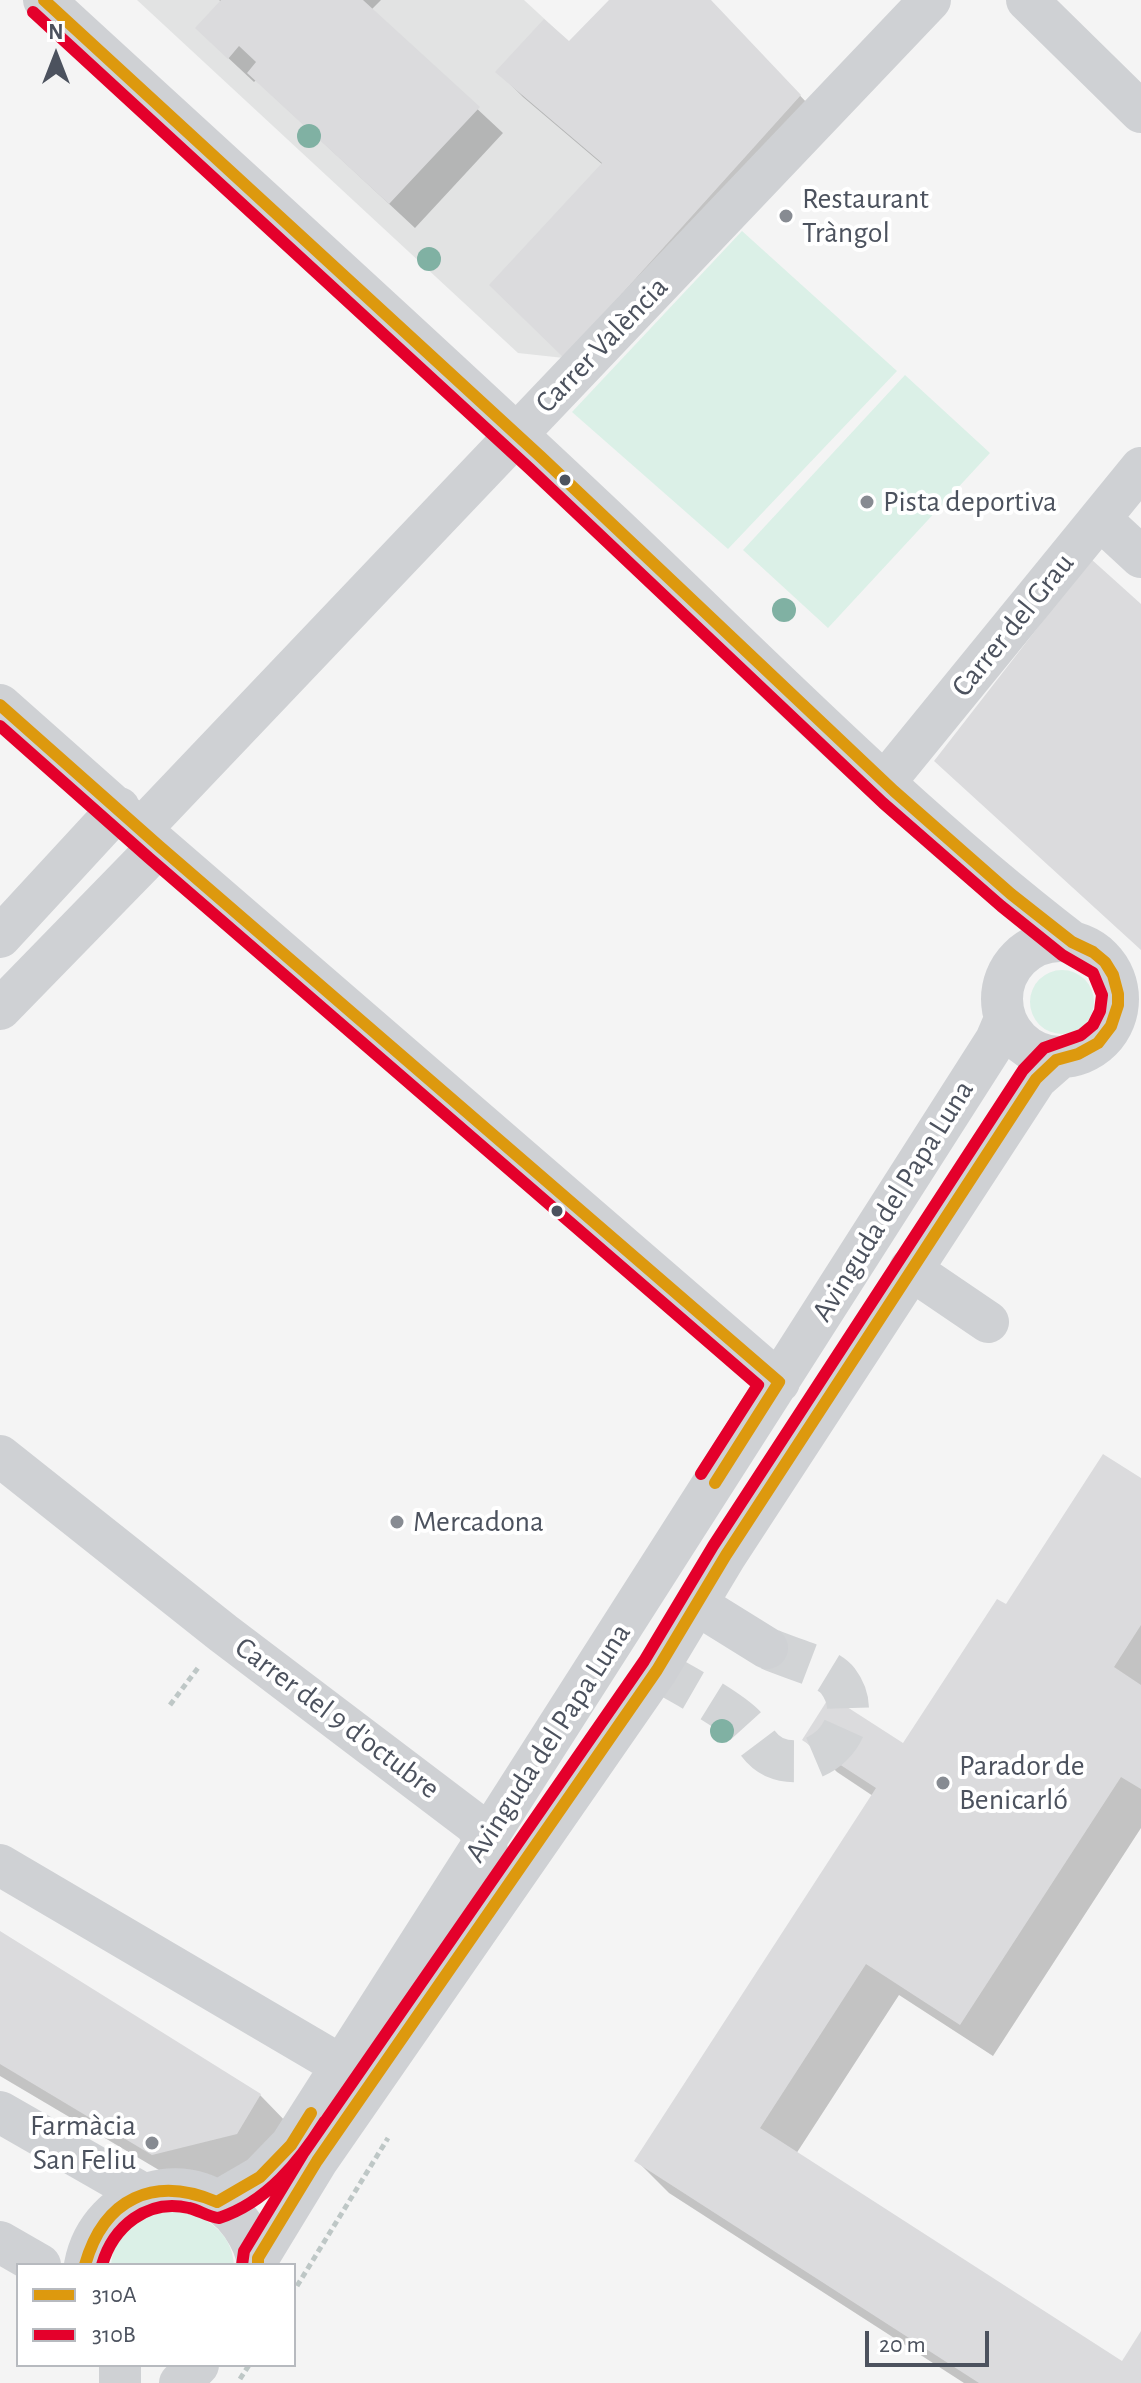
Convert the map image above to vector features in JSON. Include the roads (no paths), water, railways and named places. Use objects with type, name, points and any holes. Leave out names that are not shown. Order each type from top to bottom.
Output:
[{"type":"street","points":[[44,0],[517,434],[885,782],[986,874],[1072,942]]},
{"type":"street","name":"Carrer València","points":[[0,1009],[140,828],[930,0]]},
{"type":"street","points":[[1027,0],[1141,112]]},
{"type":"street","name":"Carrer del Grau","points":[[885,782],[1141,468]]},
{"type":"street","points":[[1100,519],[1141,557]]},
{"type":"street","points":[[0,705],[779,1382]]},
{"type":"street","name":"Carrer València","points":[[0,937],[140,828]]},
{"type":"street","points":[[986,874],[999,898],[1005,918],[1008,973],[1002,1004],[1005,1019],[1014,1034],[1027,1047],[1043,1055],[1141,1041]]},
{"type":"street","points":[[1008,973],[1019,957],[1035,946],[1053,941],[1072,942],[1089,948],[1103,959],[1141,1012]]},
{"type":"street","points":[[1079,1050],[1108,1032],[1115,1018],[1118,1003],[1113,973]]},
{"type":"street","name":"Avinguda del Papa Luna","points":[[217,2202],[260,2177],[291,2145],[996,1040],[1005,1019]]},
{"type":"street","name":"Avinguda del Papa Luna","points":[[258,2262],[317,2161],[397,2050],[657,1670],[726,1555],[1036,1079],[1079,1050]]},
{"type":"street","points":[[910,1269],[988,1322]]},
{"type":"street","name":"Avinguda del Papa Luna","points":[[726,1555],[730,1519],[739,1491],[772,1436],[783,1409],[779,1382]]},
{"type":"street","name":"Carrer del 9 d'octubre","points":[[0,1456],[223,1633],[452,1804],[475,1824],[486,1841]]},
{"type":"street","points":[[657,1670],[647,1654],[646,1641],[685,1549],[687,1527]]},
{"type":"street","points":[[702,1598],[709,1612],[767,1648]]},
{"type":"street","points":[[397,2050],[405,2018],[421,1984],[479,1899],[489,1873],[486,1841]]},
{"type":"street","points":[[0,1865],[342,2066]]},
{"type":"street","points":[[0,2112],[143,2194]]},
{"type":"street","points":[[85,2263],[88,2249],[100,2225],[119,2207],[143,2194],[168,2190],[193,2192],[217,2202],[236,2217],[249,2236],[258,2262]]},
{"type":"street","points":[[0,2242],[37,2263]]},
{"type":"street","points":[[180,2383],[196,2367]]},
{"type":"tunnel","points":[[657,1670],[738,1719],[761,1747],[774,1757],[791,1761],[822,1753],[844,1729],[848,1713],[846,1697],[838,1681],[825,1671],[767,1648]]},
{"type":"place","name":"Restaurant Tràngol","points":[[786,216]]},
{"type":"place","name":"Pista deportiva","points":[[867,502]]},
{"type":"place","name":"Mercadona","points":[[397,1522]]},
{"type":"place","name":"Parador de Benicarló","points":[[943,1783]]},
{"type":"place","name":"Farmàcia San Feliu","points":[[152,2143]]}]
